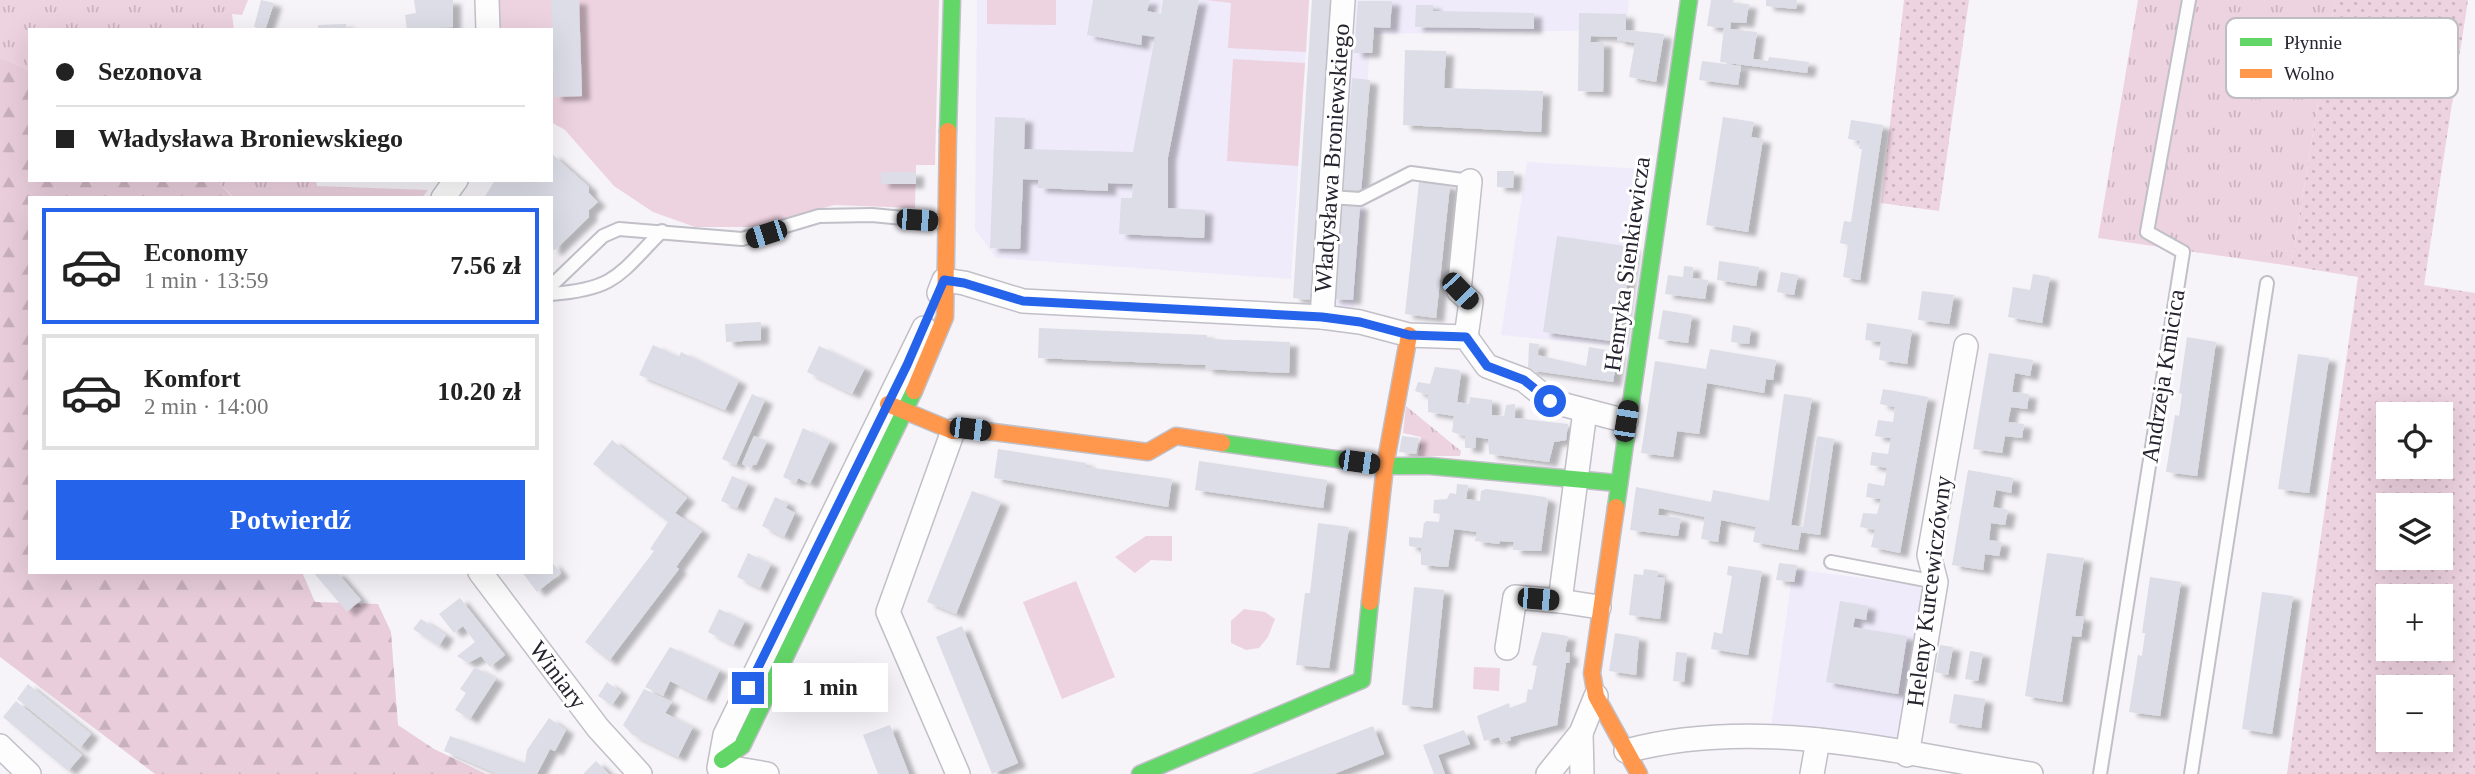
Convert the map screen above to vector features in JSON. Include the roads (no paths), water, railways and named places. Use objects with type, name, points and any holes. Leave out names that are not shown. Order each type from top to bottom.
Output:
[{"type":"street","points":[[487,0],[488,28]]},
{"type":"street","points":[[766,774],[719,767],[724,735],[896,408],[944,280],[952,0]]},
{"type":"street","name":"Władysława Broniewskiego","points":[[1322,317],[1343,0]]},
{"type":"street","name":"Henryka Sienkiewicza","points":[[1639,774],[1596,696],[1592,673],[1599,607],[1689,0]]},
{"type":"street","points":[[1469,181],[1460,291],[1471,302],[1466,337],[1487,366],[1524,380],[1550,401],[1626,421]]},
{"type":"street","points":[[944,280],[964,283],[1023,301],[1322,317],[1360,322],[1409,335],[1466,337]]},
{"type":"street","points":[[1140,774],[1186,765],[1362,680],[1385,466],[1409,335]]},
{"type":"street","name":"Heleny Kurcewiczówny","points":[[1907,755],[1936,583],[1929,555],[1966,346]]},
{"type":"street","points":[[896,408],[953,431],[970,429],[1148,452],[1176,436],[1385,466],[1430,466],[1617,483]]},
{"type":"street","points":[[1560,601],[1585,411]]},
{"type":"street","points":[[953,431],[888,612],[958,774]]},
{"type":"street","name":"Winiary","points":[[482,574],[597,728],[640,774]]},
{"type":"street","points":[[1507,648],[1515,597],[1599,607]]},
{"type":"street","points":[[1548,774],[1581,733],[1596,696]]},
{"type":"street","points":[[1581,733],[1582,774]]},
{"type":"street","points":[[1626,751],[1669,741],[1733,735],[1818,740],[2031,774]]},
{"type":"street","points":[[1812,774],[1818,740]]},
{"type":"street","points":[[0,746],[29,774]]},
{"type":"lane","name":"Andrzeja Kmicica","points":[[2100,774],[2183,252],[2147,232],[2189,0]]},
{"type":"lane","points":[[1330,197],[1360,199],[1411,173],[1469,181]]},
{"type":"lane","points":[[553,284],[612,231],[630,228],[742,239],[820,216],[872,215],[945,222]]},
{"type":"lane","points":[[553,294],[595,289],[611,281],[628,270],[662,231]]},
{"type":"lane","points":[[2191,774],[2267,283]]},
{"type":"lane","points":[[1831,562],[1936,583]]}]
